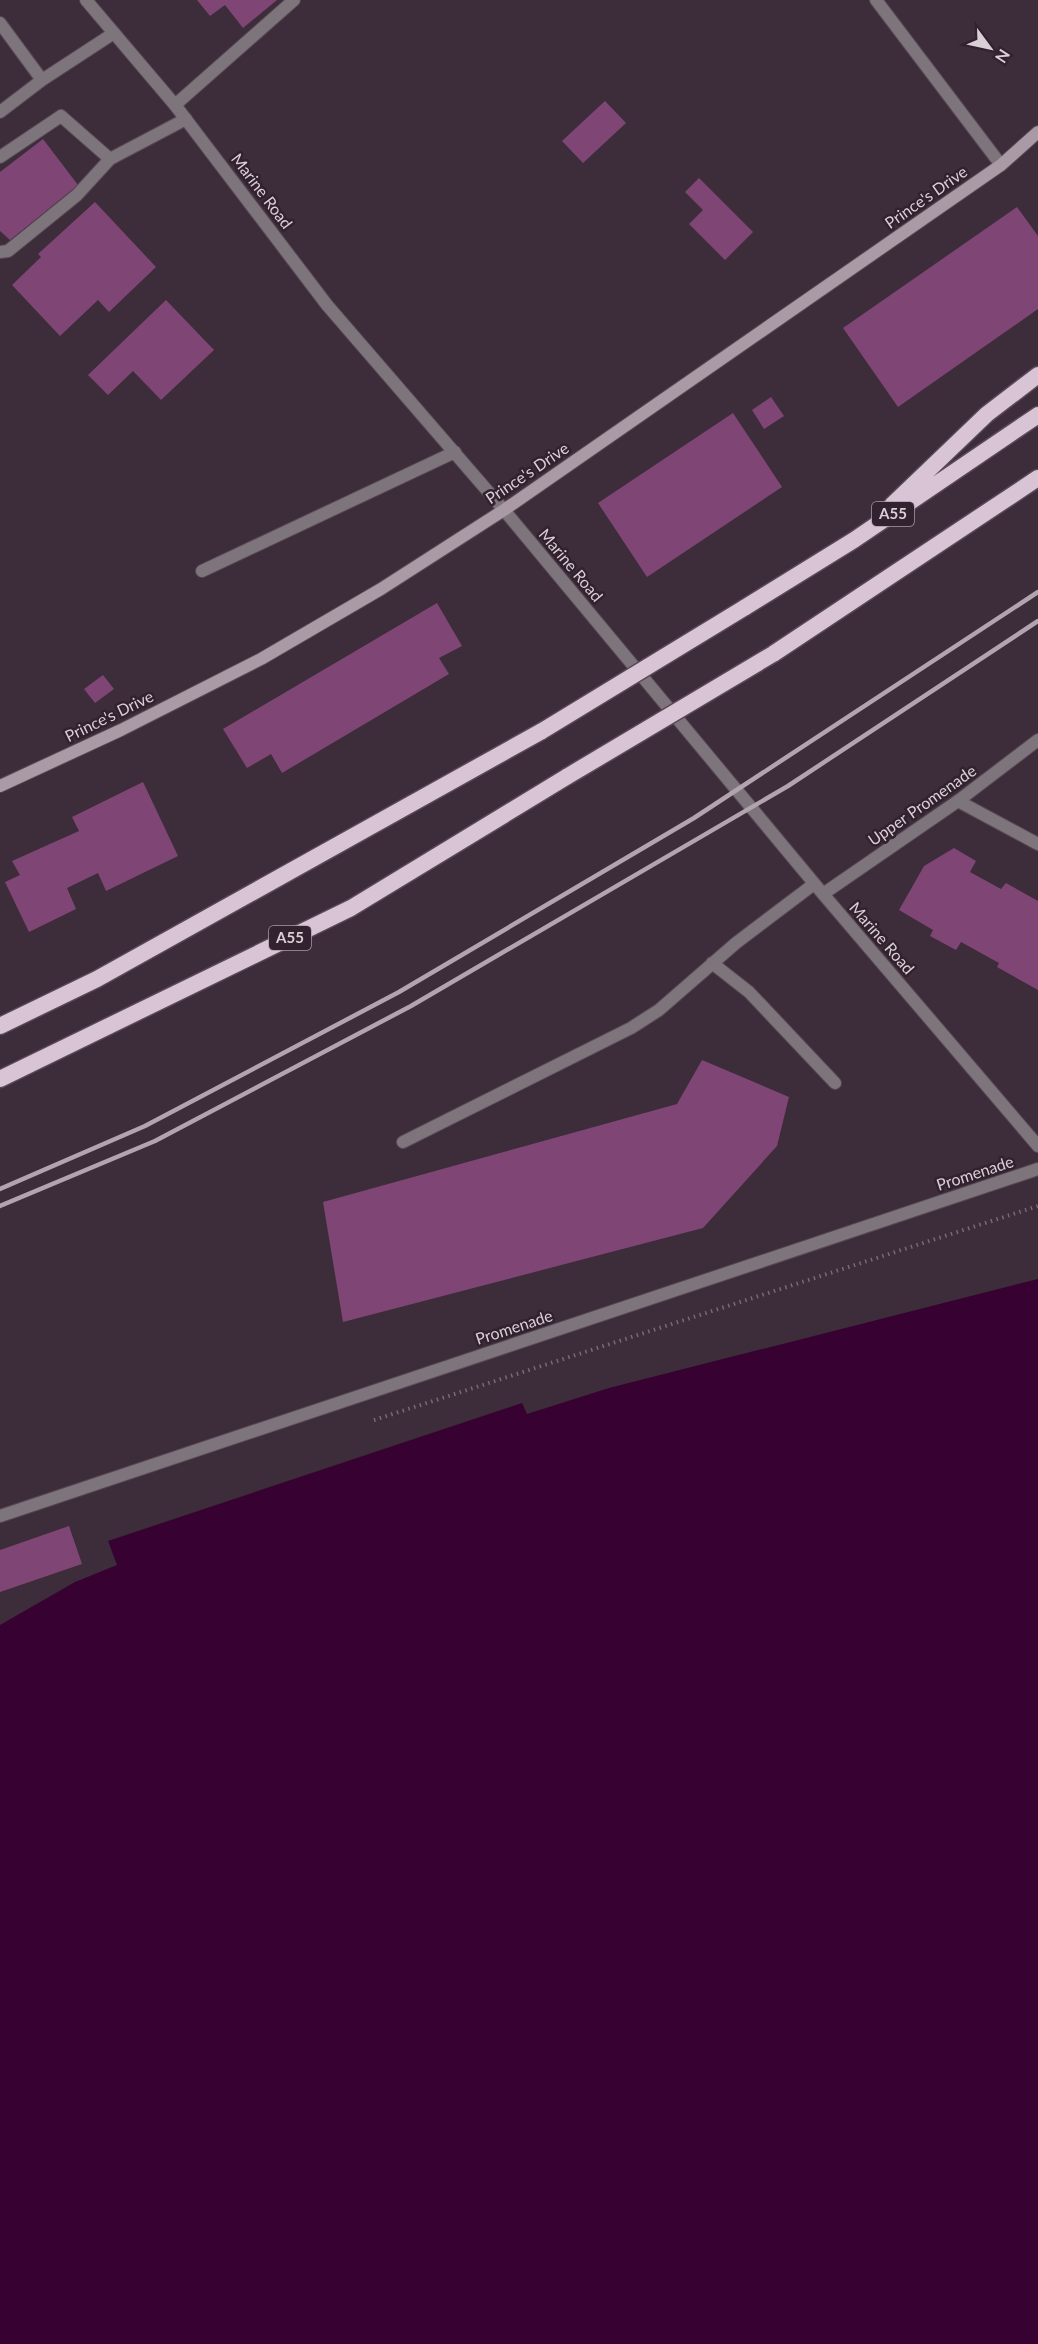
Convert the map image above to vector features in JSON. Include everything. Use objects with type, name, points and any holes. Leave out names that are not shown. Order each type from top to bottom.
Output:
[{"type":"highway","points":[[854,540],[987,414],[1038,375]]},
{"type":"highway","name":"A55","points":[[0,1026],[97,979],[542,731],[854,540],[1038,415]]},
{"type":"highway","name":"A55","points":[[0,1079],[351,908],[772,654],[1038,478]]},
{"type":"main road","name":"Prince's Drive","points":[[0,786],[121,730],[261,659],[381,589],[504,510],[1001,165],[1038,132]]},
{"type":"street","name":"Marine Road","points":[[86,0],[175,105],[327,305],[455,452],[814,884],[1038,1146]]},
{"type":"street","points":[[175,105],[294,0]]},
{"type":"street","points":[[876,0],[1001,165]]},
{"type":"street","points":[[0,23],[42,80]]},
{"type":"street","points":[[0,112],[42,80],[114,33]]},
{"type":"street","points":[[0,157],[61,116],[110,159]]},
{"type":"street","points":[[0,252],[9,251],[77,195],[110,159],[186,119]]},
{"type":"street","points":[[202,571],[455,452]]},
{"type":"street","name":"Upper Promenade","points":[[823,894],[958,801],[1038,740]]},
{"type":"street","points":[[958,801],[1038,844]]},
{"type":"street","points":[[403,1142],[631,1028],[659,1010],[712,963],[814,884]]},
{"type":"street","points":[[712,963],[749,992],[835,1083]]},
{"type":"street","name":"Promenade","points":[[0,1516],[1038,1169]]},
{"type":"path","points":[[366,1422],[1038,1206]]},
{"type":"shaded area","points":[[1038,1279],[1038,2344],[0,2344],[0,1625],[75,1582],[117,1565],[108,1541],[522,1403],[527,1414],[609,1388]]},
{"type":"building","points":[[197,0],[277,0],[243,28],[225,5],[210,16]]},
{"type":"building","points":[[605,101],[626,123],[583,163],[562,141]]},
{"type":"building","points":[[43,139],[78,185],[10,240],[0,231],[0,172]]},
{"type":"building","points":[[699,178],[753,232],[725,260],[689,224],[703,210],[685,192]]},
{"type":"building","points":[[95,202],[156,267],[109,312],[98,300],[60,336],[12,285],[41,257],[38,254]]},
{"type":"building","points":[[1017,207],[1038,236],[1038,309],[898,407],[843,328]]},
{"type":"building","points":[[166,300],[214,350],[161,400],[133,371],[108,395],[88,375]]},
{"type":"building","points":[[771,397],[784,416],[764,429],[752,410]]},
{"type":"building","points":[[733,413],[782,487],[647,577],[598,503]]},
{"type":"building","points":[[437,603],[462,646],[439,658],[449,674],[282,773],[271,754],[247,768],[223,729]]},
{"type":"building","points":[[103,675],[114,689],[95,703],[84,689]]},
{"type":"building","points":[[143,782],[178,856],[106,891],[98,873],[67,888],[76,909],[29,932],[5,882],[20,875],[12,861],[79,831],[72,817]]},
{"type":"building","points":[[954,848],[976,861],[970,872],[1001,889],[1006,883],[1038,901],[1038,990],[997,967],[999,963],[961,942],[956,950],[930,936],[933,930],[899,910],[924,866]]},
{"type":"building","points":[[702,1060],[789,1097],[777,1146],[703,1228],[343,1322],[323,1202],[677,1104]]},
{"type":"building","points":[[69,1526],[82,1564],[0,1592],[0,1550]]},
{"type":"railway","points":[[0,1189],[145,1126],[399,992],[694,818],[1038,592]]},
{"type":"railway","points":[[0,1206],[155,1141],[411,1006],[788,786],[1038,621]]}]
